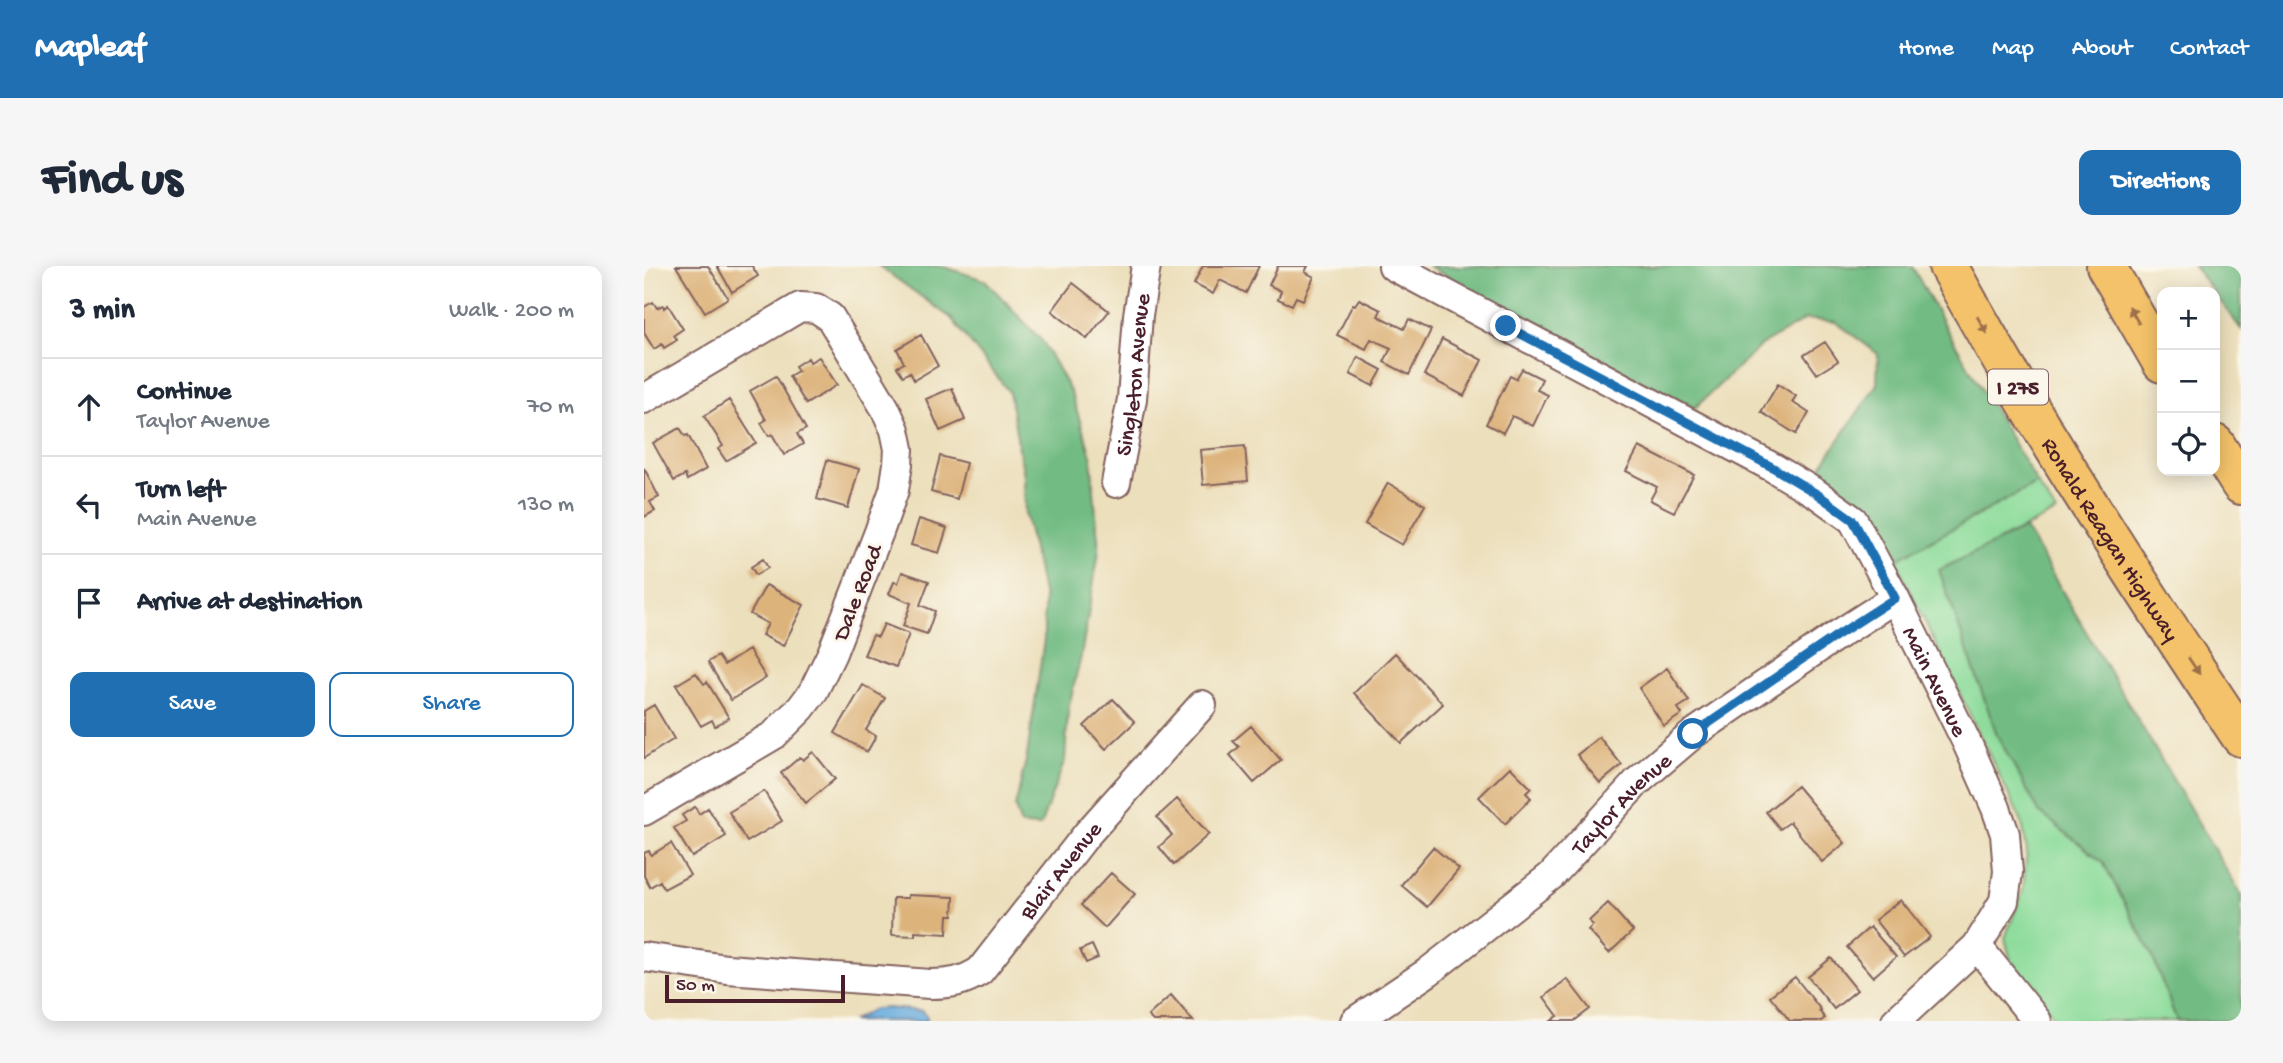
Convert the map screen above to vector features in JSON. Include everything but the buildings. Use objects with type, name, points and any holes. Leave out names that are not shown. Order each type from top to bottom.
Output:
[{"type":"highway","name":"Ronald Reagan Highway","points":[[1948,266],[2009,373],[2138,584],[2241,737]]},
{"type":"highway","points":[[2106,266],[2157,354]]},
{"type":"highway","points":[[2220,452],[2241,485]]},
{"type":"street","name":"Singleton Avenue","points":[[1116,484],[1132,399],[1138,314],[1146,266]]},
{"type":"street","name":"Main Avenue","points":[[1394,266],[1772,467],[1853,520],[1967,743],[2005,834],[2008,872],[2004,901],[1977,946],[1896,1021]]},
{"type":"street","name":"Dale Road","points":[[644,400],[800,307],[816,308],[830,317],[885,408],[895,430],[898,449],[894,490],[885,516],[832,653],[813,692],[775,735],[644,811]]},
{"type":"street","name":"Taylor Avenue","points":[[1354,1021],[1428,972],[1551,876],[1637,782],[1693,734],[1895,598]]},
{"type":"street","name":"Blair Avenue","points":[[644,957],[727,969],[952,985],[965,981],[980,971],[1087,834],[1202,705]]},
{"type":"street","points":[[1977,946],[2037,1021]]},
{"type":"green space","points":[[879,266],[941,266],[985,280],[1043,342],[1071,393],[1091,455],[1099,551],[1081,656],[1068,710],[1065,760],[1040,826],[1021,825],[1015,807],[1027,756],[1044,640],[1044,597],[1025,515],[1024,476],[1009,392],[951,318]]},
{"type":"green space","points":[[1428,266],[1912,266],[2037,483],[1895,560],[1879,530],[1860,508],[1816,474],[1877,384],[1878,354],[1836,322],[1806,319],[1760,346],[1695,408],[1624,373]]},
{"type":"green space","points":[[2194,266],[2241,266],[2241,329],[2220,301],[2220,287],[2210,287]]},
{"type":"green space","points":[[2037,483],[2056,512],[1940,570],[2039,812],[2103,862],[2152,955],[2177,1021],[2057,1021],[2011,961],[2005,938],[2023,891],[2027,851],[2022,822],[1895,560]]},
{"type":"green space","points":[[2025,528],[2241,895],[2241,1021],[2177,1021],[2152,955],[2103,862],[2039,812],[1997,735],[1939,570]]},
{"type":"water","points":[[874,1009],[922,1011],[927,1021],[852,1021]]},
{"type":"route","points":[[1506,326],[1772,467],[1817,494],[1853,520],[1895,598],[1693,734]]}]
